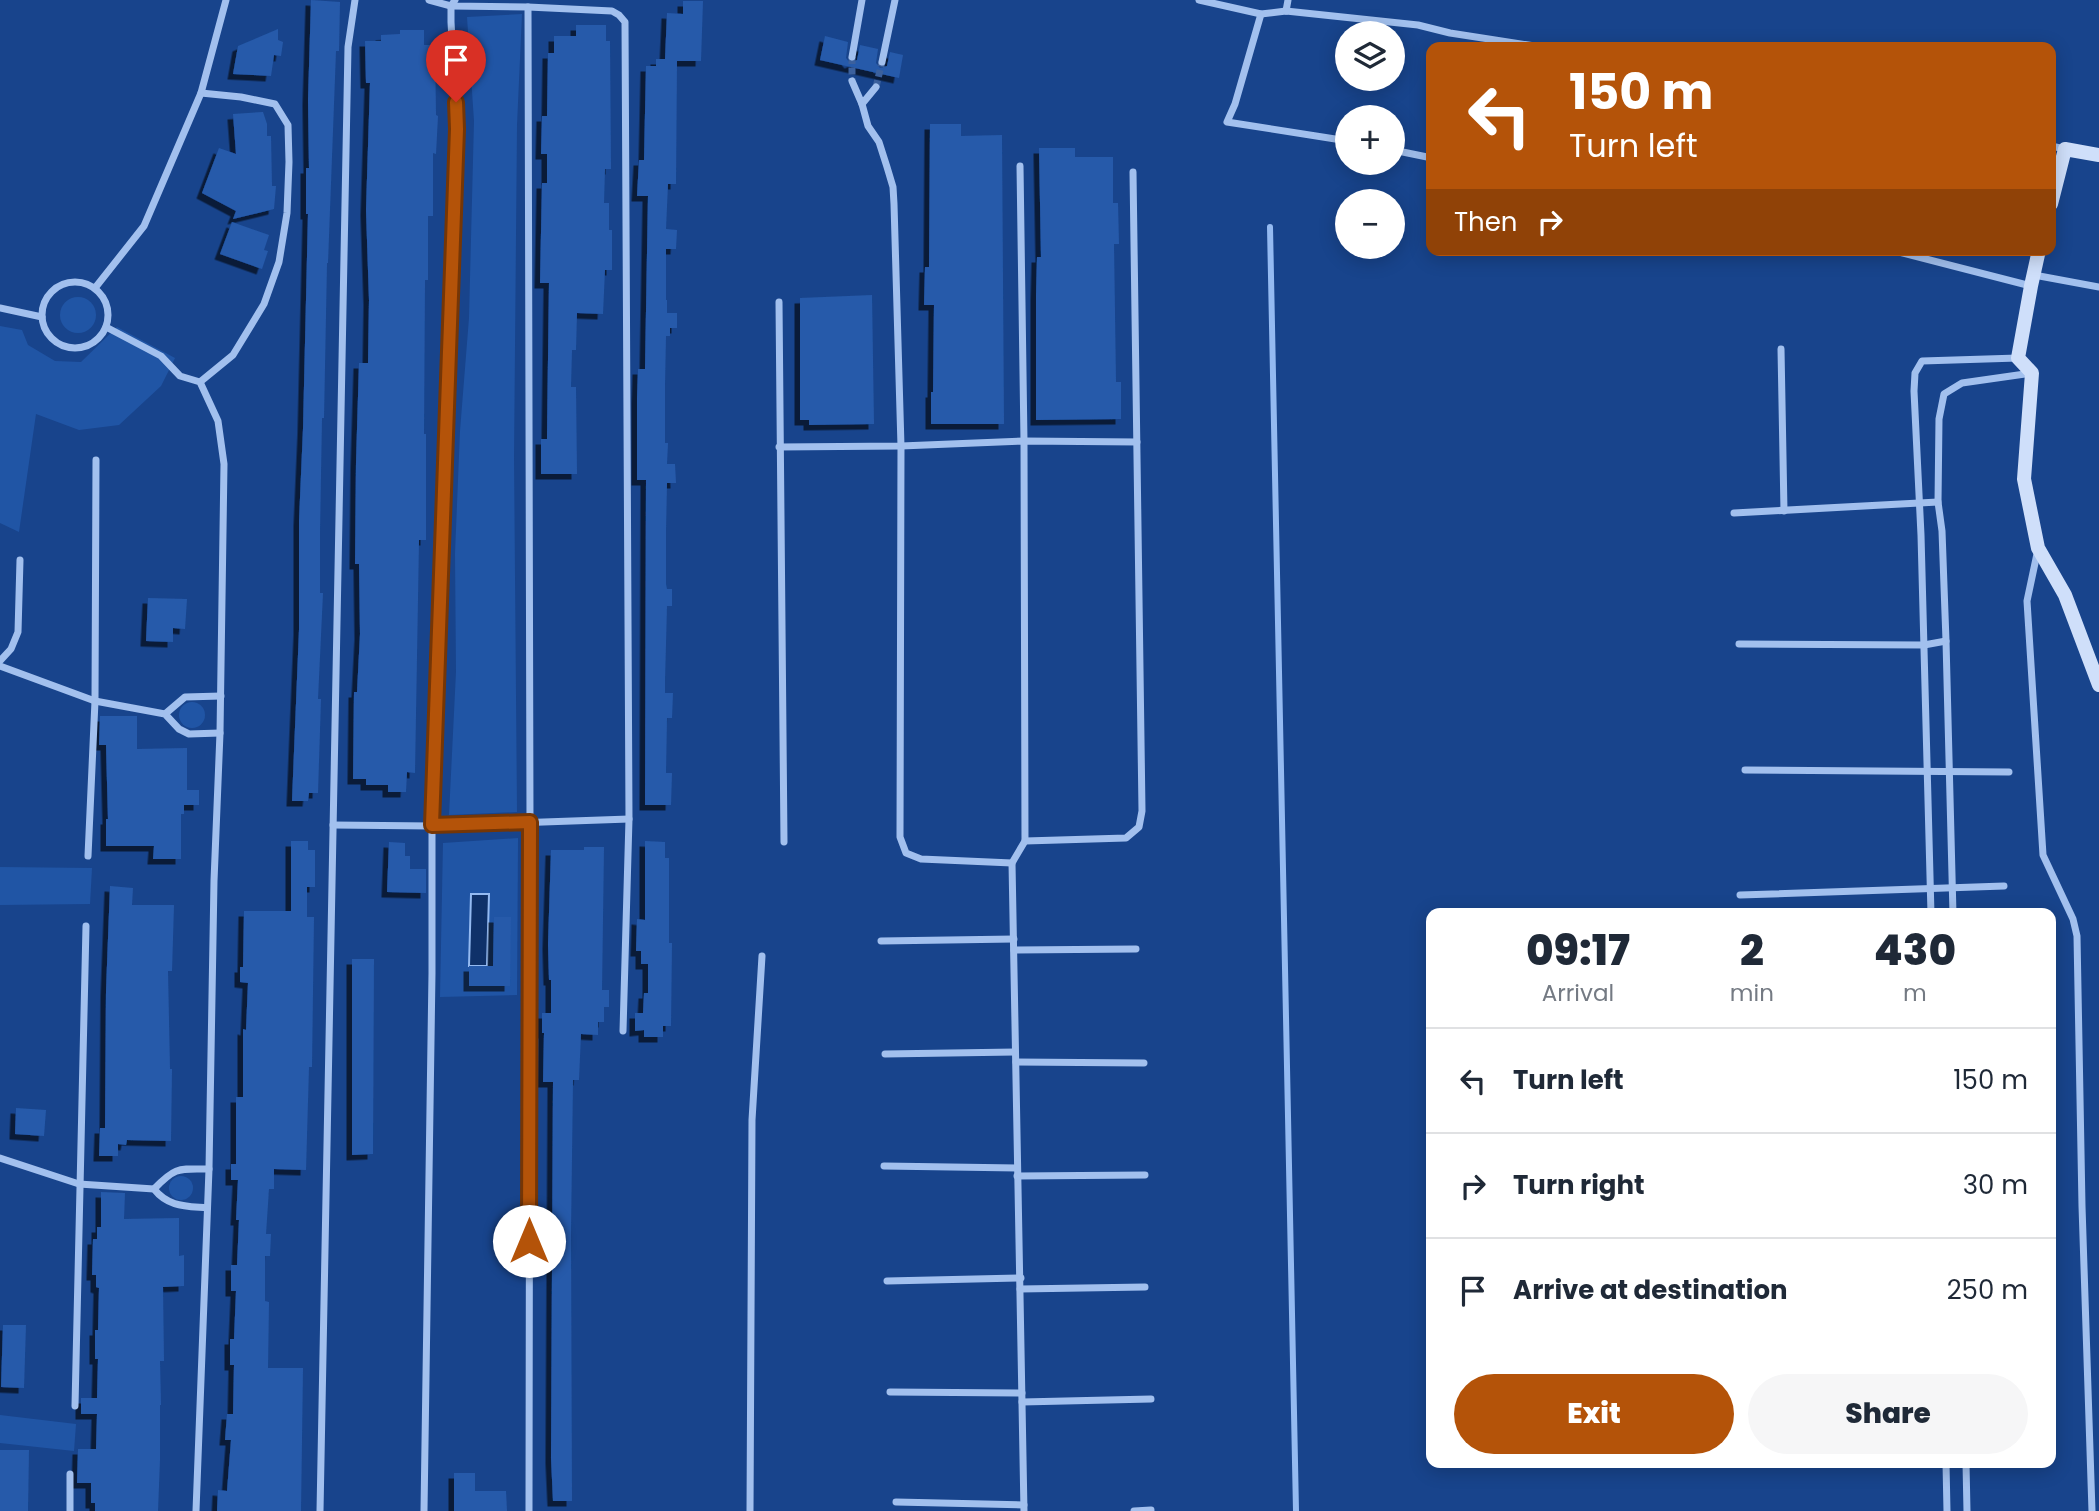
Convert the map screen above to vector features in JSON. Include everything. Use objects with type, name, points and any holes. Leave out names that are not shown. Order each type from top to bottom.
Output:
[{"type":"street","points":[[95,288],[144,226],[201,93],[226,0]]},
{"type":"street","points":[[320,1511],[348,47],[355,0]]},
{"type":"street","points":[[429,0],[612,10],[625,22],[629,820],[623,1031]]},
{"type":"street","points":[[852,57],[862,0]]},
{"type":"street","points":[[882,62],[895,0]]},
{"type":"street","points":[[1199,0],[1261,14],[1286,11],[1418,25],[1508,42]]},
{"type":"street","points":[[1286,11],[1288,0]]},
{"type":"street","points":[[424,1511],[432,825],[457,129],[453,3]]},
{"type":"street","points":[[528,7],[529,1511]]},
{"type":"street","points":[[1261,14],[1235,104],[1227,122],[1335,139]]},
{"type":"street","points":[[852,81],[868,127],[878,142],[893,187],[901,446],[900,838],[906,853],[921,859],[1012,863]]},
{"type":"street","points":[[862,104],[876,87]]},
{"type":"street","points":[[200,382],[233,355],[264,304],[279,262],[287,213],[289,162],[288,125],[275,104],[201,93]]},
{"type":"street","points":[[2058,148],[2099,155]]},
{"type":"street","points":[[1405,152],[1426,157]]},
{"type":"street","points":[[896,1502],[1024,1508],[1012,863],[1025,841],[1020,166]]},
{"type":"street","points":[[1025,841],[1126,838],[1139,827],[1143,811],[1133,172]]},
{"type":"street","points":[[1918,256],[2032,281],[2099,287]]},
{"type":"street","points":[[2018,358],[2038,256]]},
{"type":"street","points":[[75,282],[95,288],[107,306],[108,316],[100,337],[81,348],[70,348],[51,338],[42,317],[43,306],[55,289],[75,282]]},
{"type":"street","points":[[779,302],[784,842]]},
{"type":"street","points":[[0,308],[42,317]]},
{"type":"street","points":[[106,327],[161,356],[180,376],[200,382],[218,421],[224,464],[209,1169],[197,1511]]},
{"type":"street","points":[[1781,349],[1784,510]]},
{"type":"street","points":[[1931,908],[1914,391],[1915,373],[1922,361],[2018,358],[2032,373],[2024,479],[2038,548],[2065,596],[2099,685]]},
{"type":"street","points":[[1953,908],[1942,531],[1938,502],[1939,419],[1944,394],[1962,383],[2032,373]]},
{"type":"street","points":[[779,447],[1024,441],[1137,442]]},
{"type":"street","points":[[88,856],[95,701],[96,460]]},
{"type":"street","points":[[1734,513],[1938,502]]},
{"type":"street","points":[[2038,548],[2027,601],[2043,855],[2073,919],[2077,936],[2092,1511]]},
{"type":"street","points":[[20,560],[18,632],[11,649],[0,664],[95,701],[165,714],[179,729],[189,734],[220,733]]},
{"type":"street","points":[[1739,644],[1924,645],[1946,641]]},
{"type":"street","points":[[165,714],[186,697],[221,696]]},
{"type":"street","points":[[1745,770],[2009,772]]},
{"type":"street","points":[[333,825],[629,820]]},
{"type":"street","points":[[1740,895],[2004,886]]},
{"type":"street","points":[[75,1406],[86,926]]},
{"type":"street","points":[[881,941],[1014,939]]},
{"type":"street","points":[[1014,950],[1136,948]]},
{"type":"street","points":[[750,1511],[752,1120],[762,956]]},
{"type":"street","points":[[885,1054],[1015,1052]]},
{"type":"street","points":[[1016,1062],[1144,1063]]},
{"type":"street","points":[[0,1158],[79,1184],[154,1189],[176,1169],[209,1169]]},
{"type":"street","points":[[884,1166],[1145,1175]]},
{"type":"street","points":[[154,1189],[176,1206],[207,1208]]},
{"type":"street","points":[[887,1281],[1021,1278]]},
{"type":"street","points":[[1020,1289],[1145,1287]]},
{"type":"street","points":[[890,1392],[1022,1393]]},
{"type":"street","points":[[1021,1402],[1151,1399]]},
{"type":"street","points":[[1946,1468],[1948,1511]]},
{"type":"street","points":[[1966,1468],[1967,1511]]},
{"type":"street","points":[[70,1474],[70,1511]]},
{"type":"street","points":[[1134,1511],[1151,1510]]},
{"type":"shaded area","points":[[522,14],[517,125],[514,458],[517,812],[449,815],[456,672],[455,554],[460,431],[469,318],[474,121],[467,17]]},
{"type":"shaded area","points":[[78,297],[91,302],[96,315],[91,328],[78,333],[65,328],[60,315],[65,302]]},
{"type":"shaded area","points":[[0,326],[22,330],[28,345],[55,361],[81,362],[117,327],[175,358],[161,386],[119,425],[79,430],[36,414],[19,532],[0,523]]},
{"type":"shaded area","points":[[192,702],[201,706],[205,715],[201,724],[192,728],[183,724],[179,715],[183,706]]},
{"type":"shaded area","points":[[518,838],[517,995],[440,997],[443,843]]},
{"type":"shaded area","points":[[0,867],[92,868],[90,904],[0,905]]},
{"type":"shaded area","points":[[471,894],[489,894],[487,966],[469,966]]},
{"type":"shaded area","points":[[176,1176],[186,1176],[193,1183],[193,1193],[186,1200],[176,1200],[169,1193],[169,1183]]},
{"type":"shaded area","points":[[0,1415],[76,1424],[74,1451],[0,1443]]},
{"type":"building","points":[[311,0],[340,2],[339,51],[336,51],[322,418],[320,593],[323,593],[318,699],[321,699],[318,793],[309,793],[308,801],[292,801],[299,630]]},
{"type":"building","points":[[683,1],[703,1],[701,61],[677,61],[676,184],[668,184],[666,229],[677,230],[676,249],[666,249],[667,313],[677,313],[677,328],[670,328],[670,336],[666,336],[665,385],[667,464],[675,464],[676,483],[667,483],[666,532],[666,584],[667,589],[672,589],[672,606],[667,606],[665,681],[665,693],[673,693],[672,718],[667,718],[666,773],[672,773],[671,805],[645,805],[646,480],[637,480],[637,398],[638,369],[645,369],[648,196],[637,196],[639,160],[644,160],[646,66],[656,66],[656,59],[665,59],[667,13],[683,14]]},
{"type":"building","points":[[576,25],[606,25],[606,41],[610,41],[611,169],[605,169],[604,203],[609,203],[612,270],[605,270],[603,314],[577,313],[571,387],[576,387],[577,474],[541,474],[541,439],[547,439],[549,283],[540,283],[542,183],[547,183],[547,154],[541,154],[542,116],[547,116],[548,53],[554,53],[554,36],[576,36]]},
{"type":"building","points":[[278,29],[278,40],[283,42],[281,56],[274,55],[271,76],[233,74],[238,46]]},
{"type":"building","points":[[400,30],[424,30],[424,45],[435,45],[438,116],[436,154],[433,153],[433,216],[428,216],[428,280],[425,280],[426,540],[419,540],[415,773],[407,772],[406,792],[388,792],[388,785],[366,785],[366,779],[353,779],[354,692],[357,692],[360,634],[359,564],[355,564],[356,463],[359,363],[368,363],[366,210],[370,83],[366,83],[365,41],[381,41],[381,35],[400,34]]},
{"type":"building","points":[[825,36],[848,42],[846,58],[850,63],[857,60],[860,45],[878,49],[876,63],[880,68],[887,66],[890,52],[903,55],[899,78],[820,60]]},
{"type":"building","points":[[263,112],[267,136],[271,136],[272,186],[276,186],[274,209],[233,219],[236,211],[202,193],[219,148],[236,154],[233,114]]},
{"type":"building","points":[[930,124],[961,124],[961,136],[1002,135],[1004,424],[931,424],[934,305],[924,305],[925,267],[929,267]]},
{"type":"building","points":[[1039,148],[1075,148],[1075,157],[1113,157],[1113,203],[1118,203],[1119,244],[1114,244],[1116,382],[1121,382],[1121,419],[1036,420],[1037,257],[1041,257]]},
{"type":"building","points":[[232,222],[269,235],[264,250],[268,251],[262,269],[220,254]]},
{"type":"building","points":[[872,295],[874,424],[809,425],[809,420],[800,420],[800,298]]},
{"type":"building","points":[[148,598],[187,599],[185,629],[173,628],[173,642],[146,641]]},
{"type":"building","points":[[100,716],[137,716],[137,749],[187,748],[187,790],[199,790],[199,805],[184,805],[184,814],[181,814],[181,859],[153,859],[154,846],[106,846],[106,745],[99,745]]},
{"type":"building","points":[[291,841],[308,841],[308,850],[315,850],[315,887],[307,887],[307,917],[314,917],[312,1067],[309,1067],[306,1170],[274,1169],[274,1189],[269,1189],[266,1234],[271,1234],[270,1256],[265,1256],[265,1301],[269,1302],[268,1368],[303,1368],[301,1511],[217,1511],[218,1490],[227,1491],[231,1440],[225,1440],[227,1414],[233,1414],[234,1365],[230,1365],[230,1339],[234,1339],[236,1291],[231,1291],[231,1265],[237,1265],[239,1220],[236,1220],[238,1180],[231,1180],[231,1164],[236,1164],[236,1097],[243,1097],[243,1029],[246,1030],[248,983],[240,982],[240,967],[243,967],[244,911],[291,911]]},
{"type":"building","points":[[645,841],[665,842],[665,858],[669,858],[671,1026],[663,1026],[663,1037],[644,1037],[644,1030],[635,1031],[635,1013],[643,1013],[644,993],[648,993],[648,964],[641,964],[641,951],[636,951],[637,919],[645,920]]},
{"type":"building","points":[[389,842],[405,843],[405,856],[410,856],[410,869],[426,869],[426,893],[387,892]]},
{"type":"building","points":[[584,847],[604,847],[602,990],[609,990],[609,1007],[604,1007],[604,1022],[598,1022],[598,1035],[581,1034],[579,1080],[573,1080],[572,1501],[553,1501],[553,1082],[543,1082],[542,1013],[551,1013],[548,944],[551,850],[584,850]]},
{"type":"building","points":[[110,886],[133,888],[132,905],[174,905],[172,971],[168,971],[172,1069],[171,1141],[127,1140],[126,1145],[118,1144],[118,1156],[99,1156],[100,1128],[105,1128]]},
{"type":"building","points":[[494,917],[511,917],[510,986],[469,986],[469,966],[493,966]]},
{"type":"building","points":[[352,959],[374,959],[373,1154],[352,1155]]},
{"type":"building","points":[[16,1108],[46,1110],[44,1136],[15,1134]]},
{"type":"building","points":[[101,1192],[125,1193],[124,1219],[179,1218],[179,1256],[184,1255],[184,1286],[163,1287],[164,1361],[160,1361],[158,1511],[95,1511],[95,1503],[91,1503],[91,1483],[77,1483],[78,1449],[96,1449],[97,1414],[81,1414],[81,1398],[97,1398],[98,1359],[95,1359],[95,1330],[98,1330],[99,1288],[96,1287],[96,1275],[92,1275],[93,1239],[97,1239],[97,1227],[101,1227]]},
{"type":"building","points":[[3,1325],[26,1325],[24,1388],[1,1387]]},
{"type":"building","points":[[0,1450],[29,1450],[28,1511],[0,1511]]},
{"type":"building","points":[[454,1473],[475,1473],[475,1491],[506,1491],[507,1511],[454,1511]]},
{"type":"waterway","points":[[1270,227],[1296,1511]]},
{"type":"tunnel","points":[[852,57],[852,81]]},
{"type":"tunnel","points":[[876,87],[882,62]]},
{"type":"route","points":[[456,102],[432,825],[530,822],[529,1241]]}]
